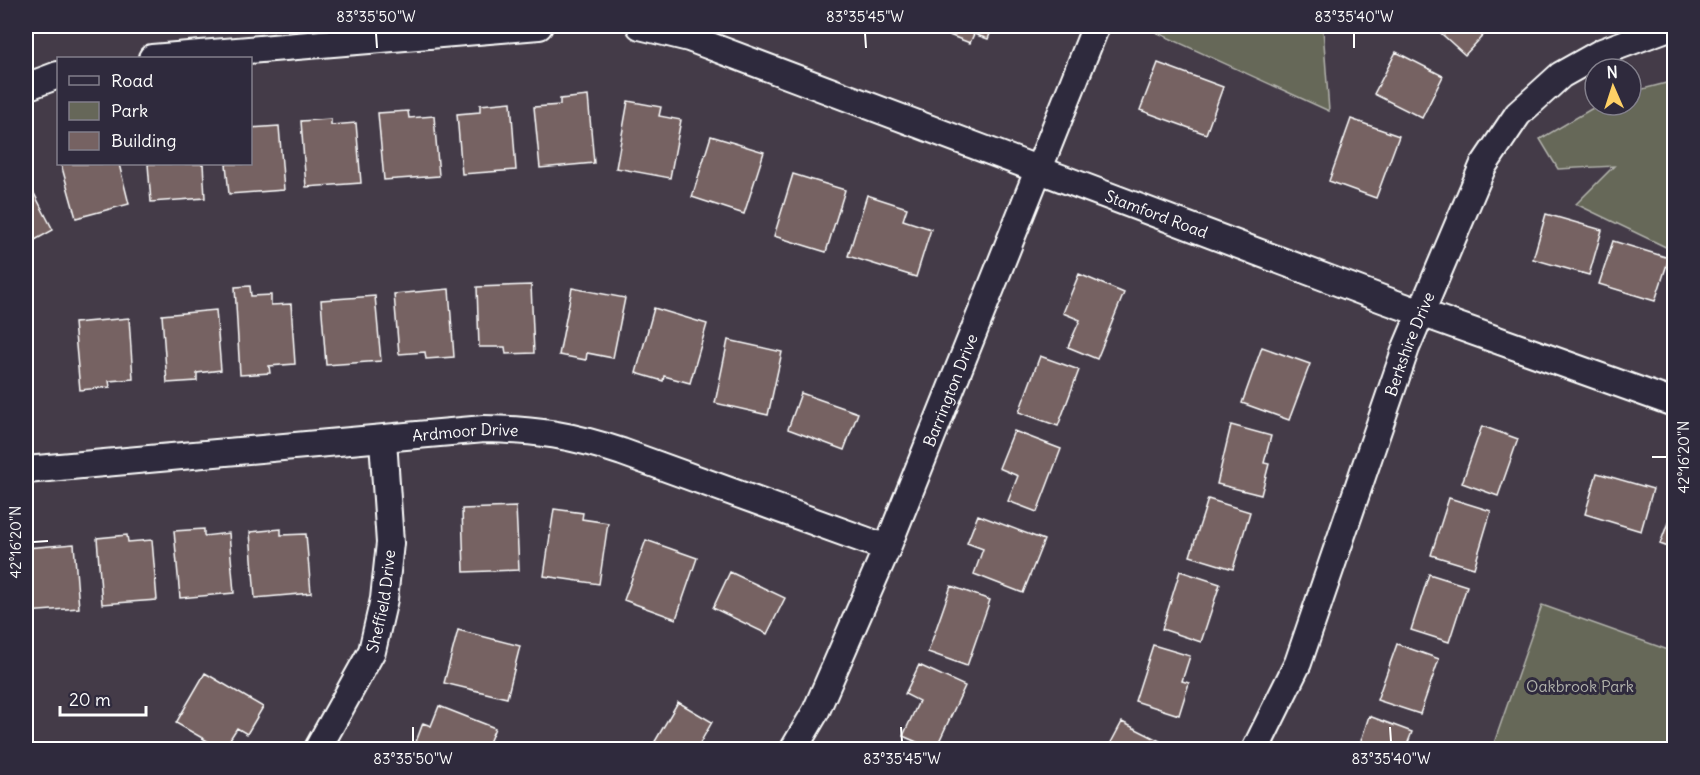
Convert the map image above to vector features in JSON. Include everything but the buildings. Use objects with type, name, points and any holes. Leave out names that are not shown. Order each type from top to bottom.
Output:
[{"type":"street","points":[[164,57],[539,26]]},
{"type":"street","name":"Stamford Road","points":[[640,26],[689,38],[1422,313],[1674,403]]},
{"type":"street","name":"Barrington Drive","points":[[794,750],[816,711],[887,548],[1037,168],[1096,26]]},
{"type":"street","name":"Berkshire Drive","points":[[1254,750],[1298,663],[1406,348],[1483,166],[1518,114],[1561,75],[1602,52],[1672,26]]},
{"type":"street","points":[[26,87],[57,75]]},
{"type":"street","name":"Ardmoor Drive","points":[[26,470],[383,440],[484,429],[537,430],[586,440],[887,548]]},
{"type":"street","name":"Sheffield Drive","points":[[316,750],[372,651],[384,599],[390,543],[383,440]]},
{"type":"green space","points":[[1151,26],[1328,26],[1323,29],[1329,111],[1149,29]]},
{"type":"green space","points":[[1674,81],[1674,251],[1576,204],[1614,166],[1558,169],[1540,139],[1583,114],[1583,117],[1643,117],[1643,89]]},
{"type":"green space","name":"Oakbrook Park","points":[[1542,605],[1674,652],[1674,749],[1492,749]]}]
